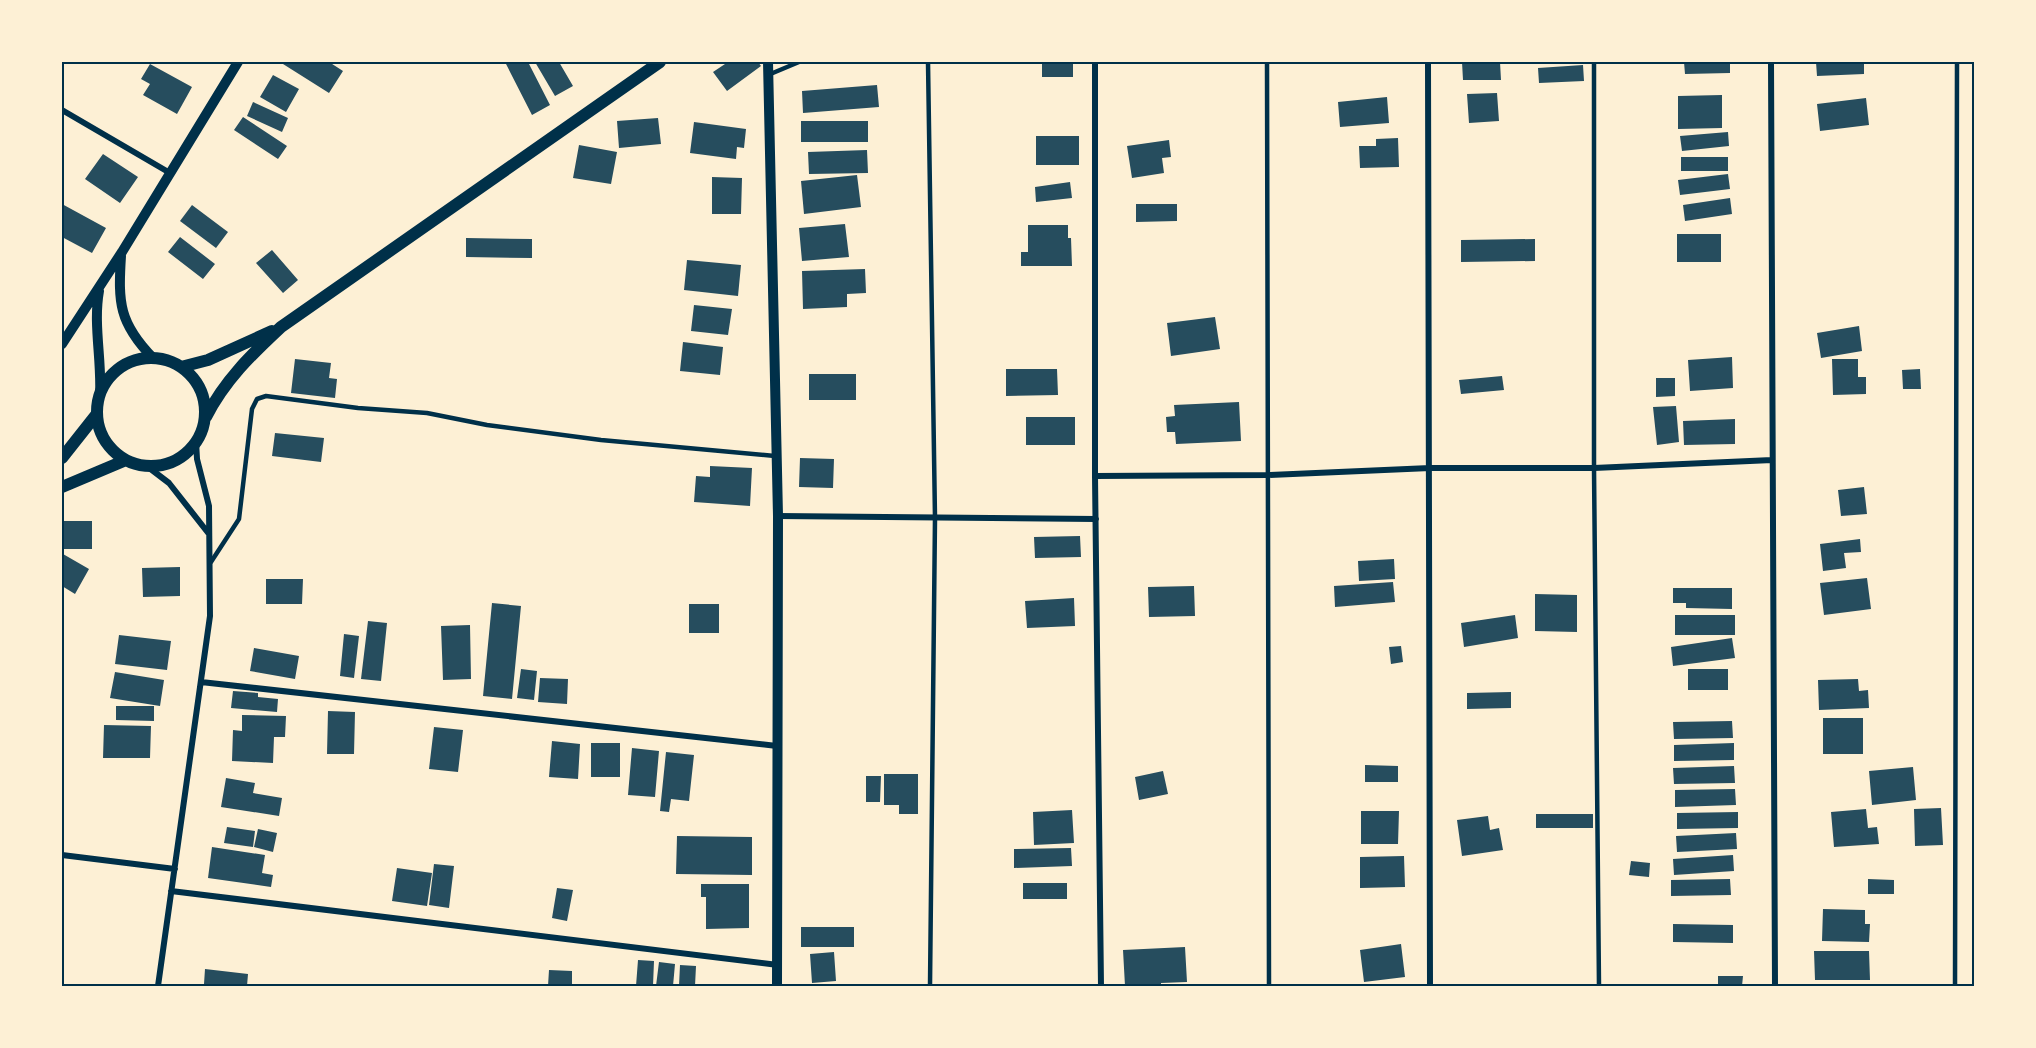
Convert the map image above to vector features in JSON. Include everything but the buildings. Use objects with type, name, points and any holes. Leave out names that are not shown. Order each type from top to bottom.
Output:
[{"type":"main road","points":[[281,327],[208,360],[181,366],[153,358],[127,363],[114,372],[104,384],[100,394],[96,415],[99,430],[107,444],[126,460],[148,466],[165,465],[180,459],[202,434],[206,417],[220,390],[241,364],[281,327],[660,62]]},
{"type":"main road","points":[[181,366],[199,384],[205,400],[206,417]]},
{"type":"main road","points":[[62,458],[96,415]]},
{"type":"main road","points":[[62,487],[126,460]]},
{"type":"street","points":[[62,344],[122,252],[238,62]]},
{"type":"street","points":[[768,62],[778,516],[777,987]]},
{"type":"street","points":[[1095,62],[1095,476],[1101,987]]},
{"type":"street","points":[[1428,62],[1430,987]]},
{"type":"street","points":[[1771,62],[1775,987]]},
{"type":"street","points":[[62,110],[170,172]]},
{"type":"street","points":[[122,252],[120,303],[134,339],[153,358]]},
{"type":"street","points":[[100,284],[96,310],[101,368],[100,394]]},
{"type":"street","points":[[158,987],[210,616],[209,506],[197,459],[196,441]]},
{"type":"street","points":[[1095,476],[1268,476],[1430,468],[1594,468],[1772,460]]},
{"type":"street","points":[[148,466],[169,483],[210,535]]},
{"type":"street","points":[[778,516],[1096,519]]},
{"type":"street","points":[[201,682],[777,746]]},
{"type":"street","points":[[62,855],[175,869]]},
{"type":"street","points":[[171,891],[778,965]]},
{"type":"lane","points":[[768,75],[799,62]]},
{"type":"lane","points":[[928,62],[934,518],[930,987]]},
{"type":"lane","points":[[1267,62],[1269,987]]},
{"type":"lane","points":[[1594,62],[1594,468],[1599,987]]},
{"type":"lane","points":[[1955,987],[1957,62]]},
{"type":"lane","points":[[211,562],[240,519],[252,409],[257,399],[266,396],[358,408],[427,413],[488,425],[600,440],[777,456]]}]
